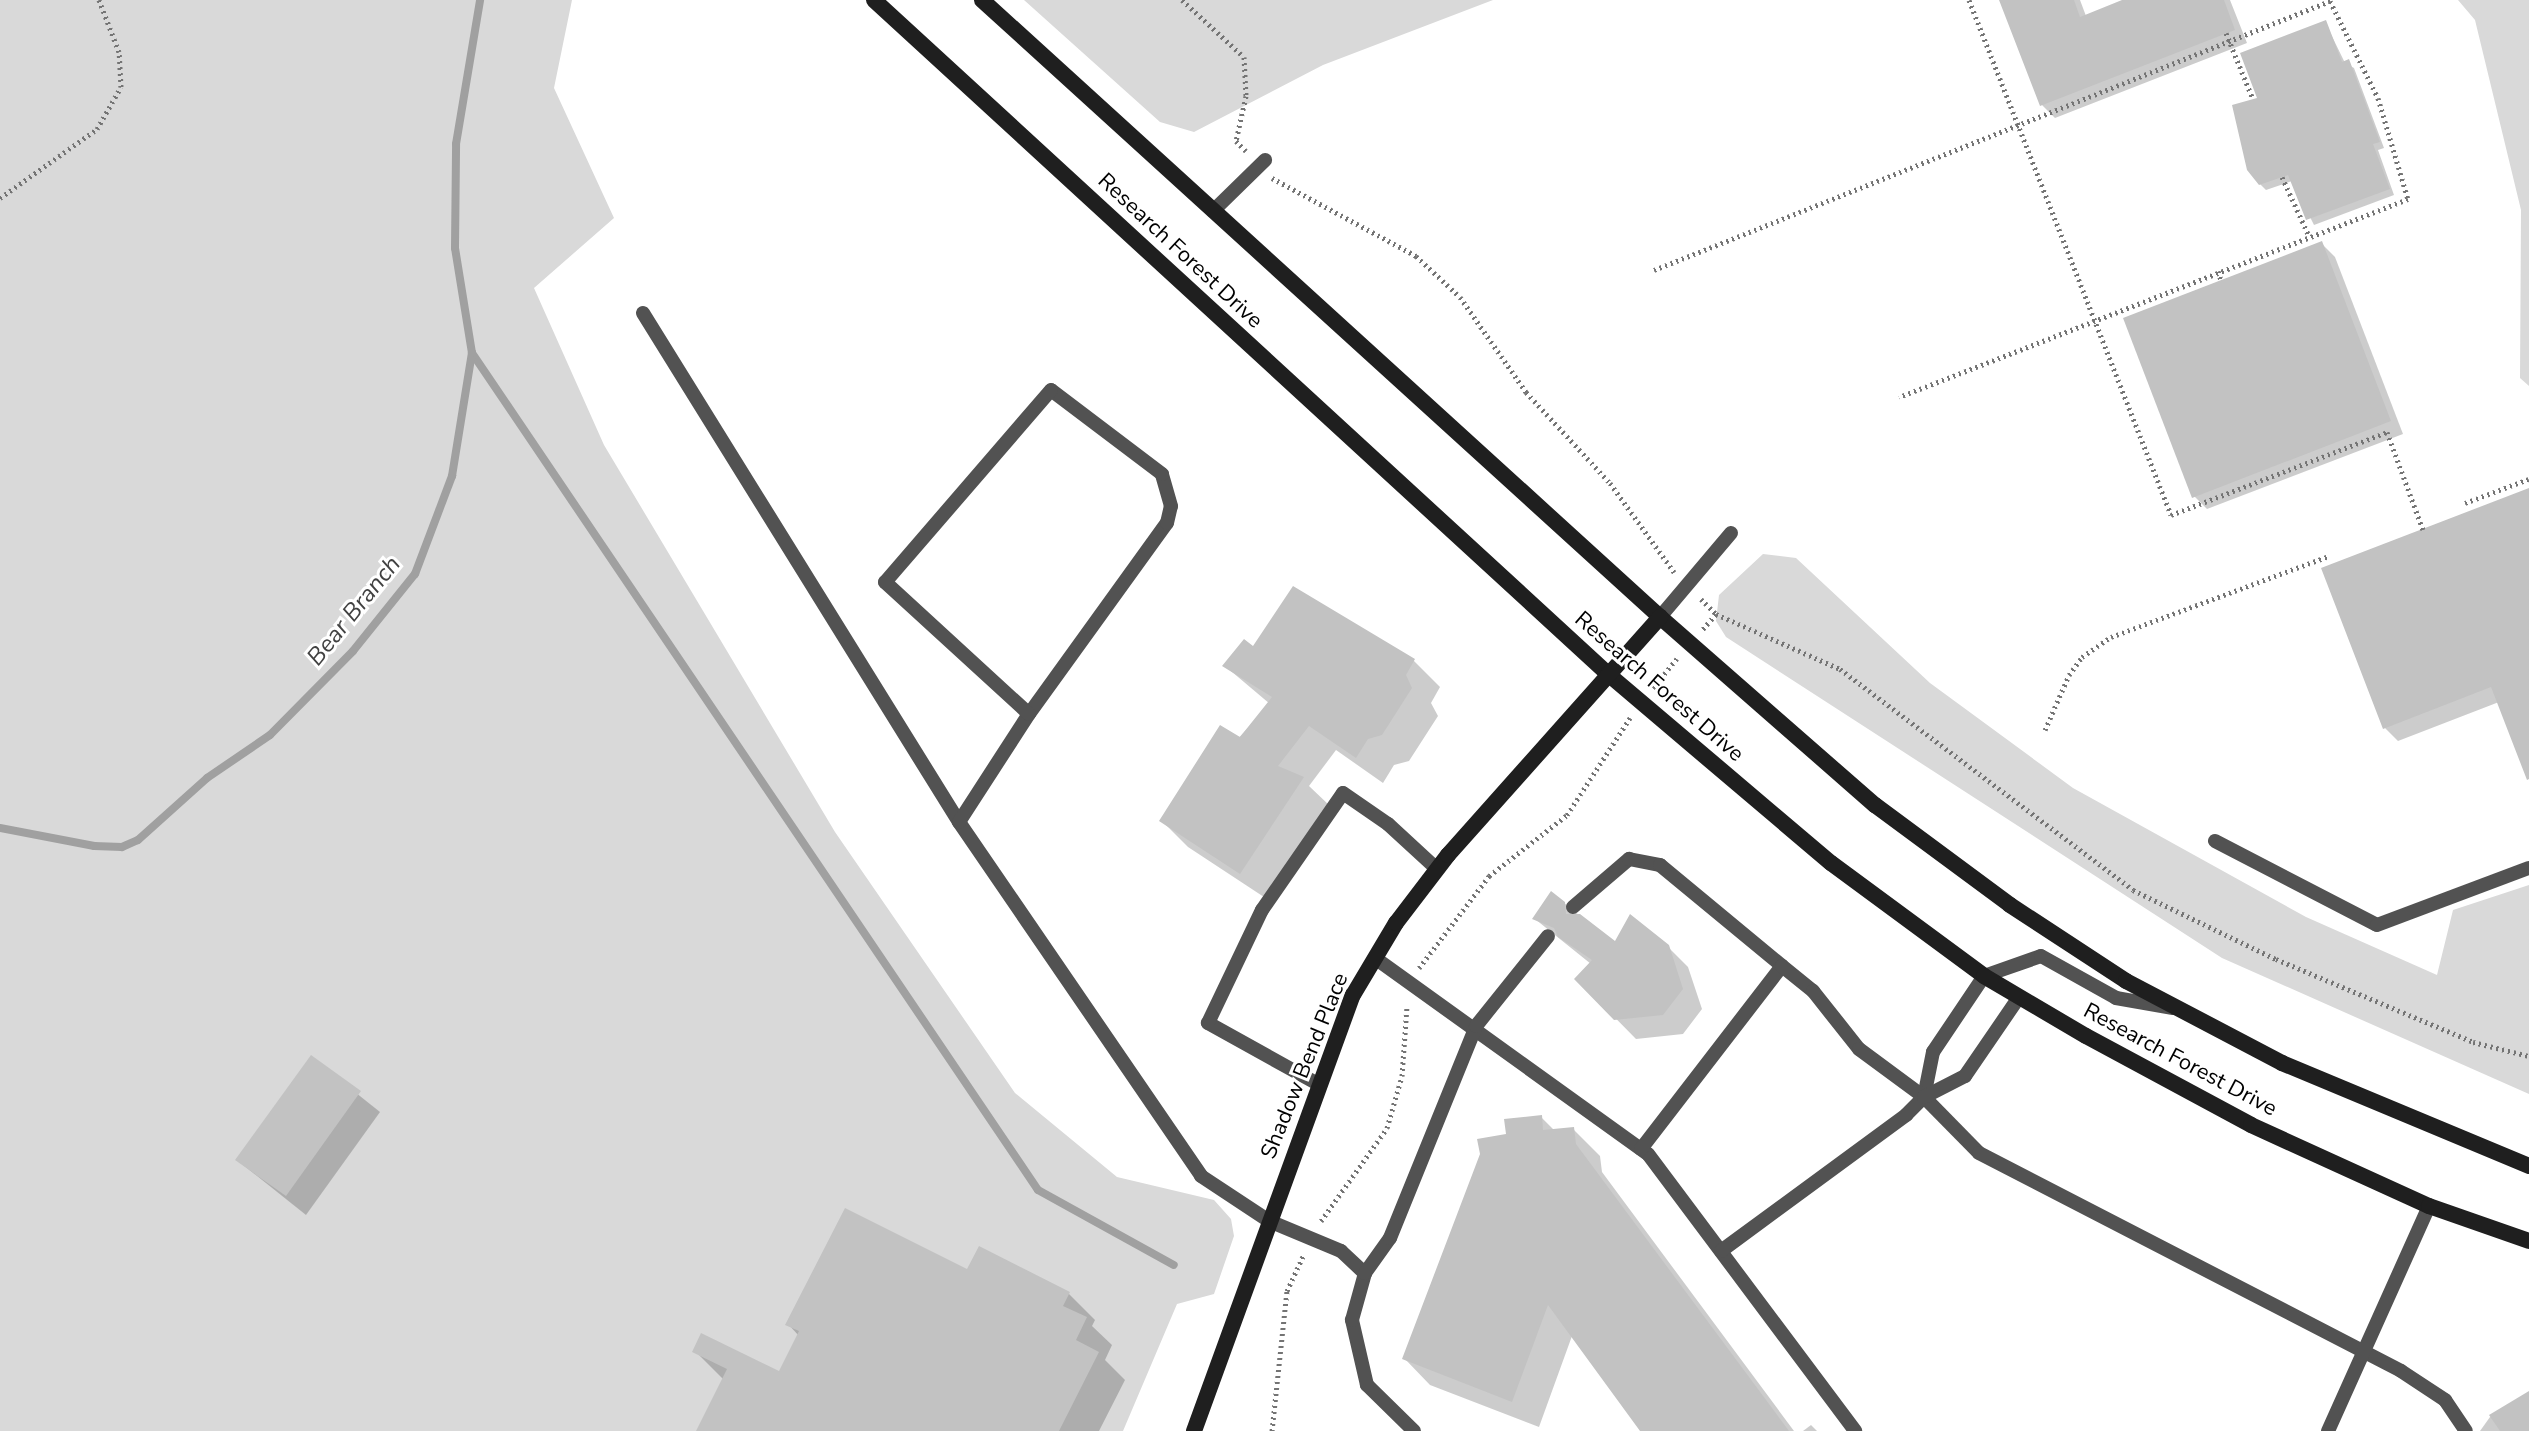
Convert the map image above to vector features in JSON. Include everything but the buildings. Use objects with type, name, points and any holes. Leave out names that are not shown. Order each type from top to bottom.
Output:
[{"type":"main road","name":"Research Forest Drive","points":[[874,0],[1608,674],[1831,863],[1984,976],[2251,1125],[2429,1206],[2529,1241]]},
{"type":"main road","name":"Research Forest Drive","points":[[982,0],[1660,617],[1887,815],[2010,905],[2126,981],[2282,1063],[2529,1166]]},
{"type":"main road","name":"Shadow Bend Place","points":[[1194,1431],[1353,995],[1437,869],[1660,617]]},
{"type":"lane","points":[[1213,211],[1262,163]]},
{"type":"lane","points":[[643,313],[959,822],[1201,1176],[1269,1221],[1341,1251],[1365,1273]]},
{"type":"lane","points":[[959,822],[1029,714],[1167,523],[1171,506],[1162,474],[1051,390],[885,582],[1029,714]]},
{"type":"lane","points":[[1660,617],[1731,533]]},
{"type":"lane","points":[[1318,1084],[1208,1023],[1262,910],[1343,793],[1388,824],[1437,869]]},
{"type":"lane","points":[[2215,841],[2377,925],[2529,868]]},
{"type":"lane","points":[[1573,907],[1629,859],[1660,865],[1813,991],[1859,1049],[1924,1097],[1979,1153],[2363,1353],[2445,1400],[2466,1431]]},
{"type":"lane","points":[[1414,1431],[1367,1385],[1352,1320],[1365,1273],[1390,1238],[1476,1026],[1548,936]]},
{"type":"lane","points":[[1924,1097],[1933,1052],[1984,976],[2041,956],[2116,998],[2181,1010]]},
{"type":"lane","points":[[1375,958],[1476,1026],[1641,1149],[1855,1431]]},
{"type":"lane","points":[[1641,1149],[1782,966]]},
{"type":"lane","points":[[1721,1251],[1906,1115],[1924,1097],[1965,1076],[2019,997]]},
{"type":"lane","points":[[2328,1431],[2429,1206]]},
{"type":"path","points":[[0,198],[97,129],[116,97],[121,87],[119,52],[99,0]]},
{"type":"path","points":[[1182,0],[1244,57],[1246,96],[1236,141],[1262,163],[1280,186],[1416,256],[1460,297],[1526,392],[1610,483],[1663,562],[1716,614],[1840,669],[2133,890],[2276,959],[2430,1025],[2473,1042],[2529,1056]]},
{"type":"path","points":[[1969,0],[2171,515],[2387,432],[2423,530]]},
{"type":"path","points":[[1654,270],[2141,75],[2228,37],[2330,1],[2378,98],[2408,199],[1899,397]]},
{"type":"path","points":[[2228,37],[2253,99]]},
{"type":"path","points":[[2138,67],[2141,75]]},
{"type":"path","points":[[2282,177],[2309,236]]},
{"type":"path","points":[[2218,271],[2221,280]]},
{"type":"path","points":[[2465,503],[2529,479]]},
{"type":"path","points":[[2045,730],[2069,675],[2082,657],[2111,637],[2329,556]]},
{"type":"path","points":[[1272,1431],[1287,1291],[1311,1238],[1387,1128],[1402,1076],[1408,982],[1489,876],[1567,815],[1641,702],[1716,614]]},
{"type":"shaded area","points":[[0,0],[572,0],[554,88],[614,218],[534,288],[604,445],[835,832],[1015,1093],[1117,1177],[1214,1200],[1231,1219],[1234,1236],[1214,1294],[1177,1304],[1123,1431],[0,1431]]},
{"type":"shaded area","points":[[1024,0],[1493,0],[1323,65],[1194,132],[1160,122]]},
{"type":"shaded area","points":[[2458,0],[2529,0],[2529,386],[2520,378],[2521,210],[2475,20]]},
{"type":"shaded area","points":[[1763,554],[1796,558],[1930,683],[2073,788],[2306,917],[2437,975],[2453,910],[2529,885],[2529,1094],[2222,958],[1726,637],[1716,621],[1719,595]]},
{"type":"waterway","name":"Bear Branch","points":[[0,828],[94,846],[122,847],[138,840],[207,778],[270,735],[353,651],[415,574],[452,476],[472,353],[455,248],[456,144],[480,0]]},
{"type":"waterway","points":[[472,353],[1038,1190],[1174,1265]]}]
